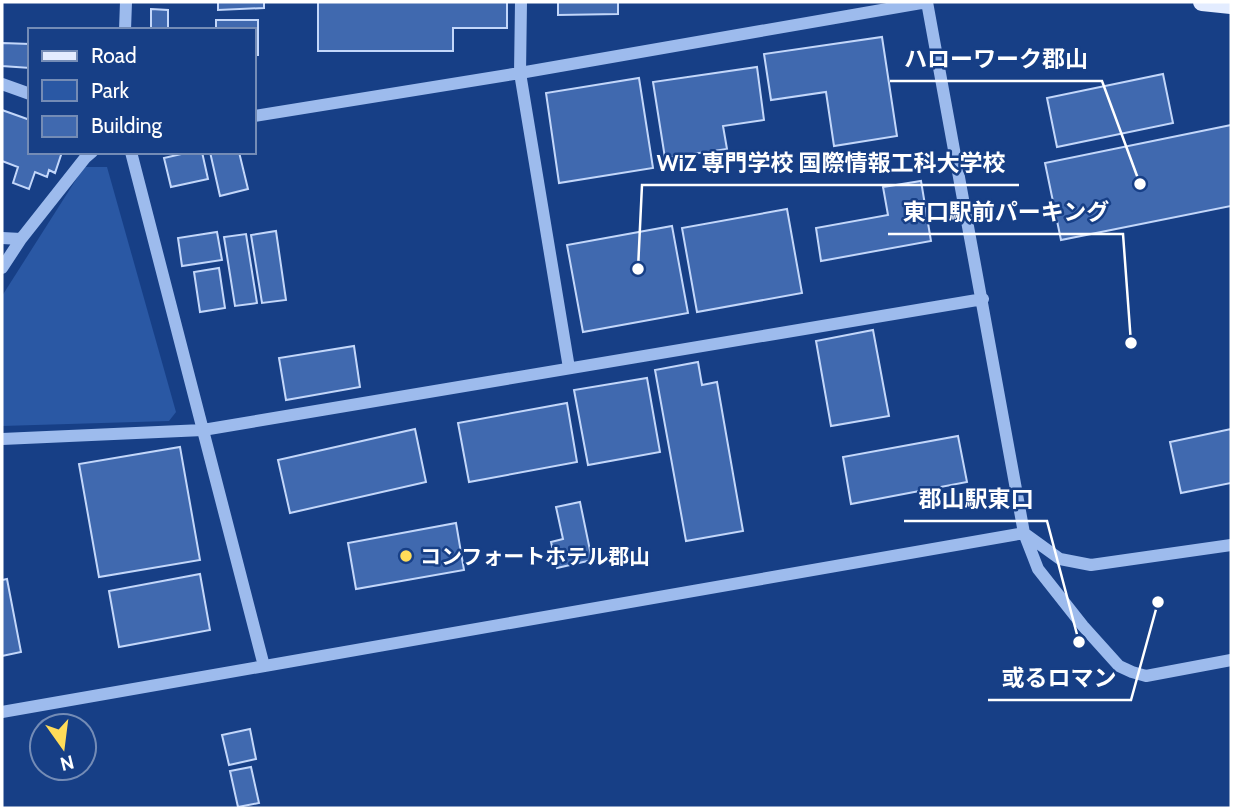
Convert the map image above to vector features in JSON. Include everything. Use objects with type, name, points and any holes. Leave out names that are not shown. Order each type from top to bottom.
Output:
[{"type":"main road","points":[[1202,2],[1231,5]]},
{"type":"street","points":[[125,28],[126,2]]},
{"type":"street","points":[[520,2],[520,73],[569,368]]},
{"type":"street","points":[[256,116],[927,2],[1024,533],[1038,569],[1050,588],[1109,657],[1132,673],[1146,676],[1231,660]]},
{"type":"street","points":[[2,83],[28,93]]},
{"type":"street","points":[[2,268],[21,239],[90,154]]},
{"type":"street","points":[[132,154],[264,666]]},
{"type":"street","points":[[2,238],[21,239]]},
{"type":"street","points":[[2,439],[203,430],[983,299]]},
{"type":"street","points":[[2,712],[1024,533],[1060,559],[1091,565],[1231,545]]},
{"type":"green space","points":[[84,167],[107,167],[176,412],[169,421],[2,426],[2,296]]},
{"type":"building","points":[[218,2],[264,2],[264,8],[218,10]]},
{"type":"building","points":[[318,2],[507,2],[507,28],[453,28],[453,51],[318,51]]},
{"type":"building","points":[[558,2],[618,2],[618,14],[558,15]]},
{"type":"building","points":[[151,9],[168,10],[168,28],[151,28]]},
{"type":"building","points":[[216,20],[258,20],[258,55],[256,28],[216,28]]},
{"type":"building","points":[[882,37],[897,136],[834,146],[826,92],[771,100],[764,54]]},
{"type":"building","points":[[2,43],[28,44],[28,68],[2,66]]},
{"type":"building","points":[[757,67],[764,120],[723,126],[727,149],[665,158],[653,82]]},
{"type":"building","points":[[1163,74],[1173,123],[1057,147],[1047,98]]},
{"type":"building","points":[[639,78],[653,168],[559,183],[546,93]]},
{"type":"building","points":[[2,110],[28,119],[28,154],[61,154],[55,173],[49,170],[47,177],[35,172],[29,189],[13,183],[18,167],[2,161]]},
{"type":"building","points":[[1231,125],[1231,206],[1061,240],[1045,163]]},
{"type":"building","points":[[181,154],[202,154],[208,179],[171,187],[164,158]]},
{"type":"building","points":[[210,154],[239,154],[248,189],[220,196]]},
{"type":"building","points":[[921,181],[931,241],[821,261],[816,228],[888,215],[883,187]]},
{"type":"building","points":[[787,209],[802,293],[697,312],[682,228]]},
{"type":"building","points":[[672,226],[688,313],[583,332],[567,245]]},
{"type":"building","points":[[276,231],[286,300],[262,303],[251,235]]},
{"type":"building","points":[[217,232],[222,260],[182,266],[178,238]]},
{"type":"building","points":[[246,234],[257,303],[235,306],[224,237]]},
{"type":"building","points":[[219,268],[225,308],[200,312],[194,272]]},
{"type":"building","points":[[873,330],[889,416],[831,426],[816,341]]},
{"type":"building","points":[[354,346],[360,387],[286,400],[279,358]]},
{"type":"building","points":[[698,362],[702,385],[717,382],[743,531],[686,541],[655,370]]},
{"type":"building","points":[[647,378],[660,452],[588,465],[574,390]]},
{"type":"building","points":[[567,403],[577,462],[469,482],[458,423]]},
{"type":"building","points":[[415,429],[426,482],[290,513],[278,460]]},
{"type":"building","points":[[1231,429],[1231,483],[1181,493],[1170,442]]},
{"type":"building","points":[[958,436],[967,482],[851,504],[843,457]]},
{"type":"building","points":[[180,447],[200,560],[99,577],[79,464]]},
{"type":"building","points":[[580,502],[592,560],[557,568],[551,542],[563,539],[556,507]]},
{"type":"building","name":"コンフォートホテル郡山","points":[[456,523],[464,570],[356,589],[348,543]]},
{"type":"building","points":[[200,574],[210,630],[119,647],[109,591]]},
{"type":"building","points":[[7,579],[21,652],[2,656],[2,580]]},
{"type":"building","points":[[250,729],[256,759],[229,765],[222,735]]},
{"type":"building","points":[[251,767],[259,803],[238,807],[230,771]]},
{"type":"place","name":"ハローワーク郡山","points":[[1140,184]]},
{"type":"place","name":"WiZ 専門学校 国際情報工科大学校","points":[[638,269]]},
{"type":"place","name":"東口駅前パーキング","points":[[1131,343]]},
{"type":"place","name":"コンフォートホテル郡山","points":[[406,556]]},
{"type":"place","name":"或るロマン","points":[[1158,602]]},
{"type":"place","name":"郡山駅東口","points":[[1079,642]]}]
